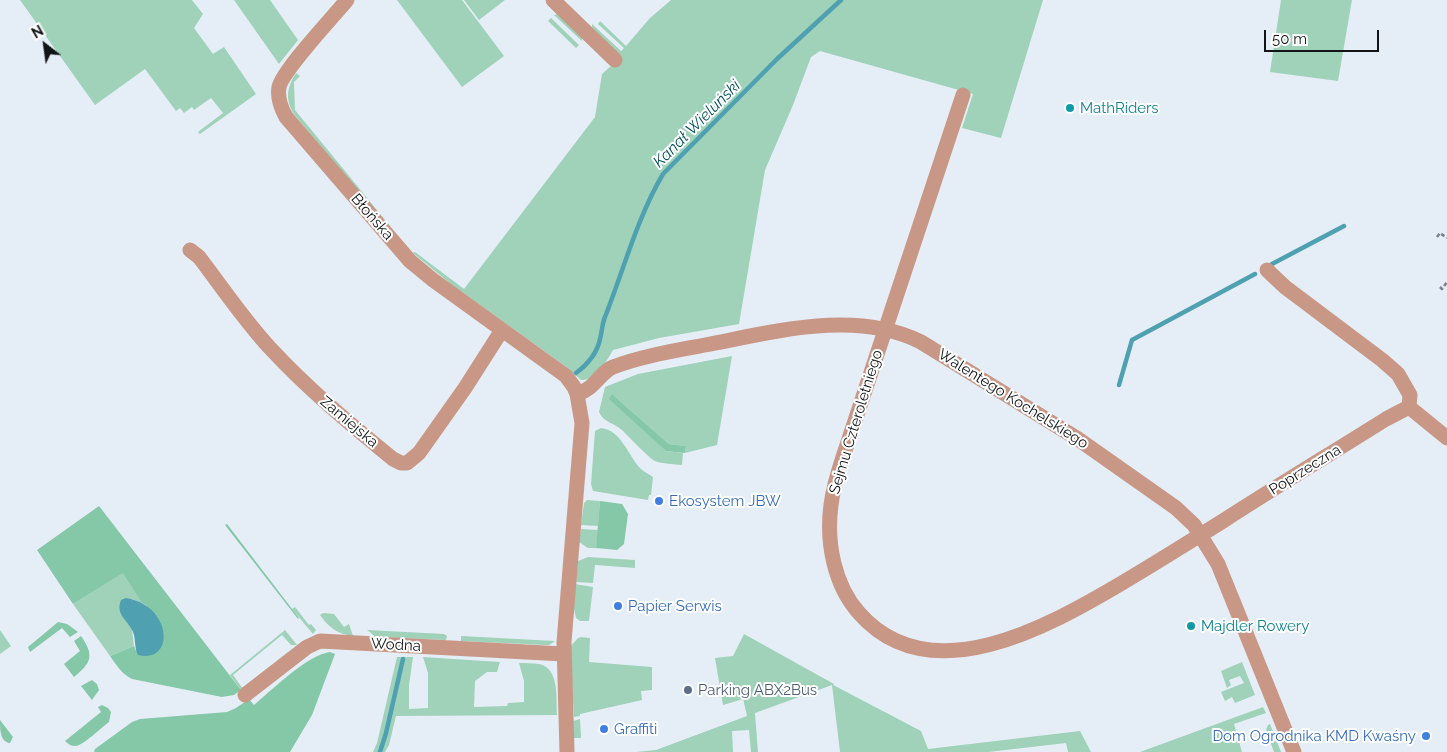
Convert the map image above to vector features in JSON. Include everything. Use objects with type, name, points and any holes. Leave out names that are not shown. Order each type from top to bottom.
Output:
[{"type":"street","name":"Błońska","points":[[347,0],[286,74],[279,89],[279,100],[282,109],[302,136],[407,258],[433,280],[566,376],[578,394]]},
{"type":"street","points":[[553,0],[615,60]]},
{"type":"street","name":"Sejmu Czteroletniego","points":[[963,95],[835,482],[830,527],[833,556],[842,589],[866,622],[880,633],[899,643],[919,648],[940,650],[962,649],[1006,640],[1062,618],[1201,535]]},
{"type":"street","name":"Zamiejska","points":[[190,250],[199,257],[243,315],[276,354],[339,415],[392,459],[402,463],[413,459],[419,453],[465,388],[502,330]]},
{"type":"street","points":[[1267,270],[1285,287],[1398,374],[1410,396],[1409,407],[1447,438]]},
{"type":"street","name":"Walentego Kochelskiego","points":[[578,394],[589,389],[603,374],[612,368],[661,354],[812,327],[848,325],[885,329],[907,335],[1078,439],[1176,508],[1187,518],[1201,535],[1218,564],[1294,752]]},
{"type":"street","points":[[568,752],[564,654],[566,610],[581,446],[581,411],[578,394]]},
{"type":"street","name":"Poprzeczna","points":[[1201,535],[1386,419],[1409,407]]},
{"type":"street","name":"Wodna","points":[[246,695],[307,647],[320,641],[564,654]]},
{"type":"path","points":[[1437,237],[1440,233],[1447,238]]},
{"type":"path","points":[[1440,287],[1442,289],[1447,282]]},
{"type":"green space","points":[[20,0],[192,0],[203,14],[194,28],[213,54],[224,47],[256,94],[200,134],[198,132],[223,113],[211,98],[194,110],[192,107],[184,113],[180,108],[176,111],[145,69],[95,105]]},
{"type":"green space","points":[[234,0],[270,0],[298,40],[279,64]]},
{"type":"green space","points":[[397,0],[462,0],[504,56],[462,87]]},
{"type":"green space","points":[[464,0],[505,0],[479,20]]},
{"type":"green space","points":[[671,0],[1043,0],[1001,138],[962,128],[973,94],[820,51],[811,57],[765,170],[739,324],[659,338],[613,350],[596,374],[581,380],[565,366],[451,284],[413,253],[415,252],[464,289],[595,117],[602,74],[611,66],[592,24],[621,51],[624,48],[598,24],[600,21],[626,46],[650,18]]},
{"type":"green space","points":[[1281,0],[1352,0],[1338,81],[1270,72]]},
{"type":"green space","points":[[558,14],[582,38],[582,41],[554,15]]},
{"type":"green space","points":[[551,18],[579,45],[576,48],[548,21]]},
{"type":"green space","points":[[296,73],[300,76],[294,82],[295,110],[389,227],[293,113],[288,93]]},
{"type":"green space","points":[[732,356],[717,445],[685,453],[686,446],[669,444],[612,394],[666,451],[683,453],[682,465],[655,461],[620,428],[607,421],[599,412],[605,387],[638,374]]},
{"type":"green space","points":[[612,394],[669,444],[686,446],[685,453],[666,451],[609,399]]},
{"type":"green space","points":[[601,428],[614,433],[640,468],[653,477],[651,495],[649,495],[648,500],[593,491],[591,484],[595,431]]},
{"type":"green space","points":[[587,500],[600,501],[598,526],[581,525],[584,503]]},
{"type":"green space","points":[[600,501],[622,504],[628,514],[624,544],[617,550],[596,548]]},
{"type":"green space","points":[[99,506],[241,690],[234,695],[222,697],[132,679],[125,675],[117,666],[110,656],[134,646],[136,651],[147,606],[142,603],[123,573],[73,604],[37,550]]},
{"type":"green space","points":[[227,524],[299,618],[298,619],[225,525]]},
{"type":"green space","points":[[581,529],[598,530],[596,548],[588,548],[579,542]]},
{"type":"green space","points":[[588,557],[635,560],[635,568],[595,565],[593,583],[576,582],[578,561]]},
{"type":"green space","points":[[124,572],[142,603],[132,599],[134,646],[110,656],[73,604]]},
{"type":"green space","points":[[575,584],[593,587],[589,621],[580,621],[576,618],[574,609]]},
{"type":"green space","points":[[295,607],[309,625],[311,624],[316,630],[313,634],[292,609]]},
{"type":"green space","points":[[323,613],[334,614],[344,627],[349,624],[353,636],[343,634],[330,627],[320,615]]},
{"type":"green space","points":[[58,622],[67,624],[78,632],[70,637],[62,628],[30,652],[28,647]]},
{"type":"green space","points":[[0,630],[11,646],[0,654]]},
{"type":"green space","points":[[285,630],[297,645],[291,645],[282,635],[233,675],[243,689],[241,690],[230,675]]},
{"type":"green space","points":[[367,630],[444,634],[447,636],[446,640],[376,637]]},
{"type":"green space","points":[[744,634],[833,685],[921,731],[928,749],[1080,731],[1091,752],[1068,752],[1066,743],[988,752],[840,752],[832,685],[755,713],[758,752],[751,752],[749,730],[732,731],[733,752],[636,752],[656,750],[747,716],[743,699],[723,705],[715,658],[733,656]]},
{"type":"green space","points":[[81,636],[88,649],[89,659],[84,668],[74,677],[64,664],[80,651],[74,641]]},
{"type":"green space","points":[[461,636],[555,641],[545,645],[461,641]]},
{"type":"green space","points":[[581,637],[590,638],[589,662],[652,667],[652,690],[641,691],[642,700],[574,717],[570,647]]},
{"type":"green space","points":[[330,652],[335,654],[312,715],[290,752],[94,752],[95,749],[132,722],[140,719],[227,712],[249,699],[254,705],[280,682],[311,659]]},
{"type":"green space","points":[[397,657],[413,657],[409,685],[409,709],[428,708],[428,673],[423,657],[500,662],[497,672],[487,672],[475,681],[474,707],[507,706],[508,703],[524,702],[524,681],[519,663],[539,664],[546,667],[551,672],[556,685],[557,715],[396,716],[389,745],[385,752],[373,752],[377,743]]},
{"type":"green space","points":[[1242,662],[1255,695],[1235,703],[1232,697],[1225,701],[1221,692],[1244,683],[1240,676],[1229,680],[1231,685],[1227,688],[1221,671]]},
{"type":"green space","points":[[92,680],[97,684],[99,690],[92,700],[81,686]]},
{"type":"green space","points":[[102,705],[111,712],[109,722],[78,745],[72,746],[68,744],[65,741],[101,712],[98,707]]},
{"type":"green space","points":[[1263,707],[1266,713],[1234,724],[1242,752],[1140,752]]},
{"type":"green space","points":[[580,719],[581,738],[574,738],[573,721]]},
{"type":"green space","points":[[0,720],[13,737],[10,743],[2,738]]},
{"type":"green space","points":[[1270,724],[1281,752],[1274,752],[1266,730]]},
{"type":"water","points":[[126,598],[141,603],[153,611],[160,621],[164,632],[163,643],[159,651],[150,655],[138,655],[133,632],[120,610],[121,600]]},
{"type":"waterway","name":"Kanał Wieluński","points":[[576,373],[588,362],[597,349],[604,320],[631,244],[663,174],[777,59],[841,0]]},
{"type":"waterway","points":[[1272,264],[1344,226]]},
{"type":"waterway","points":[[1119,385],[1132,340],[1255,274]]},
{"type":"waterway","name":"Kanał Wieluński","points":[[380,752],[403,659]]},
{"type":"place","name":"MathRiders","points":[[1070,108]]},
{"type":"place","name":"Ekosystem JBW","points":[[659,501]]},
{"type":"place","name":"Papier Serwis","points":[[618,606]]},
{"type":"place","name":"Majdler Rowery","points":[[1191,626]]},
{"type":"place","name":"Parking ABX2Bus","points":[[688,690]]},
{"type":"place","name":"Graffiti","points":[[604,729]]},
{"type":"place","name":"Dom Ogrodnika KMD Kwaśny","points":[[1426,736]]}]
